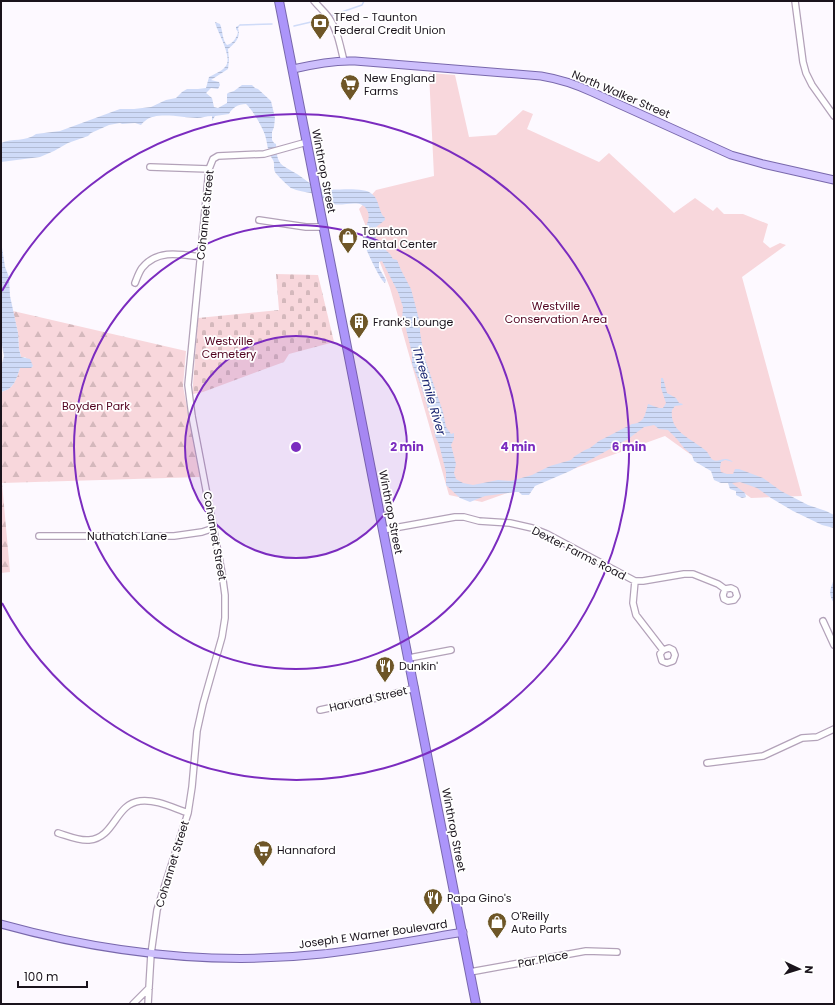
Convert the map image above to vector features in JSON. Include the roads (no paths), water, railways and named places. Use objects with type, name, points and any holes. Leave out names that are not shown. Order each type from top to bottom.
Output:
[{"type":"highway","name":"Winthrop Street","points":[[279,1],[476,1004]]},
{"type":"main road","name":"North Walker Street","points":[[293,70],[310,65],[344,60],[552,78],[575,84],[731,155],[834,180]]},
{"type":"main road","name":"Joseph E Warner Boulevard","points":[[1,924],[67,941],[151,954],[225,959],[314,955],[404,943],[462,932]]},
{"type":"street","points":[[314,1],[334,26],[344,60]]},
{"type":"street","points":[[795,1],[803,62],[806,73],[812,85],[834,116]]},
{"type":"street","name":"Cohannet Street","points":[[148,1004],[151,954],[157,910],[188,813],[197,731],[224,623],[225,595],[214,528],[192,416],[188,385],[209,169],[213,159],[218,156],[266,153],[307,142]]},
{"type":"street","points":[[150,167],[209,169]]},
{"type":"street","points":[[259,220],[306,227],[324,227]]},
{"type":"street","points":[[135,283],[141,269],[151,260],[161,255],[170,254],[201,257]]},
{"type":"street","name":"Dexter Farms Road","points":[[383,530],[460,516],[479,521],[519,524],[547,534],[635,581],[693,574],[718,584],[725,589]]},
{"type":"street","name":"Nuthatch Lane","points":[[39,536],[174,536],[202,532],[214,528]]},
{"type":"street","points":[[635,581],[633,603],[636,615],[663,650]]},
{"type":"street","points":[[823,621],[834,645]]},
{"type":"street","points":[[409,658],[451,650]]},
{"type":"street","name":"Harvard Street","points":[[320,710],[415,688]]},
{"type":"street","points":[[707,763],[762,756],[802,738],[817,737],[834,729]]},
{"type":"street","points":[[58,833],[81,840],[97,839],[108,831],[126,806],[140,801],[147,800],[188,813]]},
{"type":"street","name":"Par Place","points":[[470,972],[586,951],[617,952]]},
{"type":"street","points":[[133,1004],[149,988]]},
{"type":"water","name":"Threemile River","points":[[215,22],[220,24],[224,41],[227,45],[237,36],[238,32],[236,27],[241,24],[238,28],[239,35],[237,40],[228,49],[229,60],[228,69],[211,80],[219,82],[220,85],[218,89],[211,88],[206,93],[212,98],[214,107],[218,108],[227,103],[228,93],[234,91],[242,85],[252,85],[271,101],[275,118],[272,140],[276,144],[277,156],[283,166],[319,188],[363,190],[375,197],[381,213],[385,218],[385,220],[375,228],[376,241],[390,254],[393,259],[397,260],[411,289],[420,323],[424,356],[443,412],[446,427],[451,434],[454,433],[454,439],[451,445],[456,464],[454,473],[456,479],[463,483],[473,485],[498,480],[511,481],[532,475],[550,466],[571,460],[599,441],[632,424],[640,422],[644,417],[648,404],[663,408],[666,403],[661,388],[661,378],[663,378],[667,393],[676,398],[679,403],[683,404],[675,406],[672,410],[674,424],[682,434],[705,450],[713,460],[718,461],[727,459],[733,462],[725,460],[721,462],[721,472],[733,474],[735,469],[739,469],[763,478],[781,491],[808,505],[834,515],[834,528],[822,525],[793,511],[757,488],[740,482],[732,483],[745,493],[746,497],[742,498],[736,495],[736,491],[730,489],[728,483],[721,483],[714,480],[711,471],[694,461],[692,455],[668,430],[659,429],[654,425],[644,427],[628,439],[570,471],[535,486],[529,495],[522,495],[519,492],[515,492],[485,496],[470,502],[460,498],[446,485],[446,472],[439,444],[435,436],[433,417],[429,412],[412,364],[412,353],[405,325],[402,320],[403,307],[398,292],[382,261],[379,262],[379,268],[386,280],[385,283],[379,276],[364,242],[363,235],[369,215],[366,207],[358,204],[333,204],[314,194],[291,188],[275,172],[274,161],[271,157],[264,132],[260,123],[246,104],[236,107],[229,114],[215,116],[212,121],[212,116],[197,118],[156,116],[150,118],[141,125],[135,123],[120,123],[109,125],[40,157],[1,162],[1,143],[28,138],[36,134],[60,131],[120,109],[151,107],[166,100],[176,98],[187,89],[206,88],[209,77],[225,67],[228,58]]},
{"type":"water","points":[[1,241],[5,267],[9,277],[10,296],[18,333],[21,357],[30,359],[33,366],[31,368],[20,368],[16,380],[12,386],[1,392],[1,367],[4,356],[1,340]]},
{"type":"water","points":[[834,580],[834,603],[830,592]]},
{"type":"waterway","points":[[333,15],[362,5],[364,1]]},
{"type":"waterway","points":[[294,26],[324,19]]},
{"type":"waterway","points":[[240,25],[272,24]]},
{"type":"place","name":"TFed - Taunton Federal Credit Union","points":[[320,40]]},
{"type":"place","name":"New England Farms","points":[[350,101]]},
{"type":"place","name":"Taunton Rental Center","points":[[348,254]]},
{"type":"place","name":"Frank's Lounge","points":[[359,339]]},
{"type":"place","name":"Dunkin'","points":[[385,683]]},
{"type":"place","name":"Hannaford","points":[[263,867]]},
{"type":"place","name":"Papa Gino's","points":[[433,915]]},
{"type":"place","name":"O'Reilly Auto Parts","points":[[497,939]]},
{"type":"park label","name":"Westville Conservation Area","points":[[556,312]]},
{"type":"park label","name":"Westville Cemetery","points":[[229,347]]},
{"type":"park label","name":"Boyden Park","points":[[96,406]]}]
